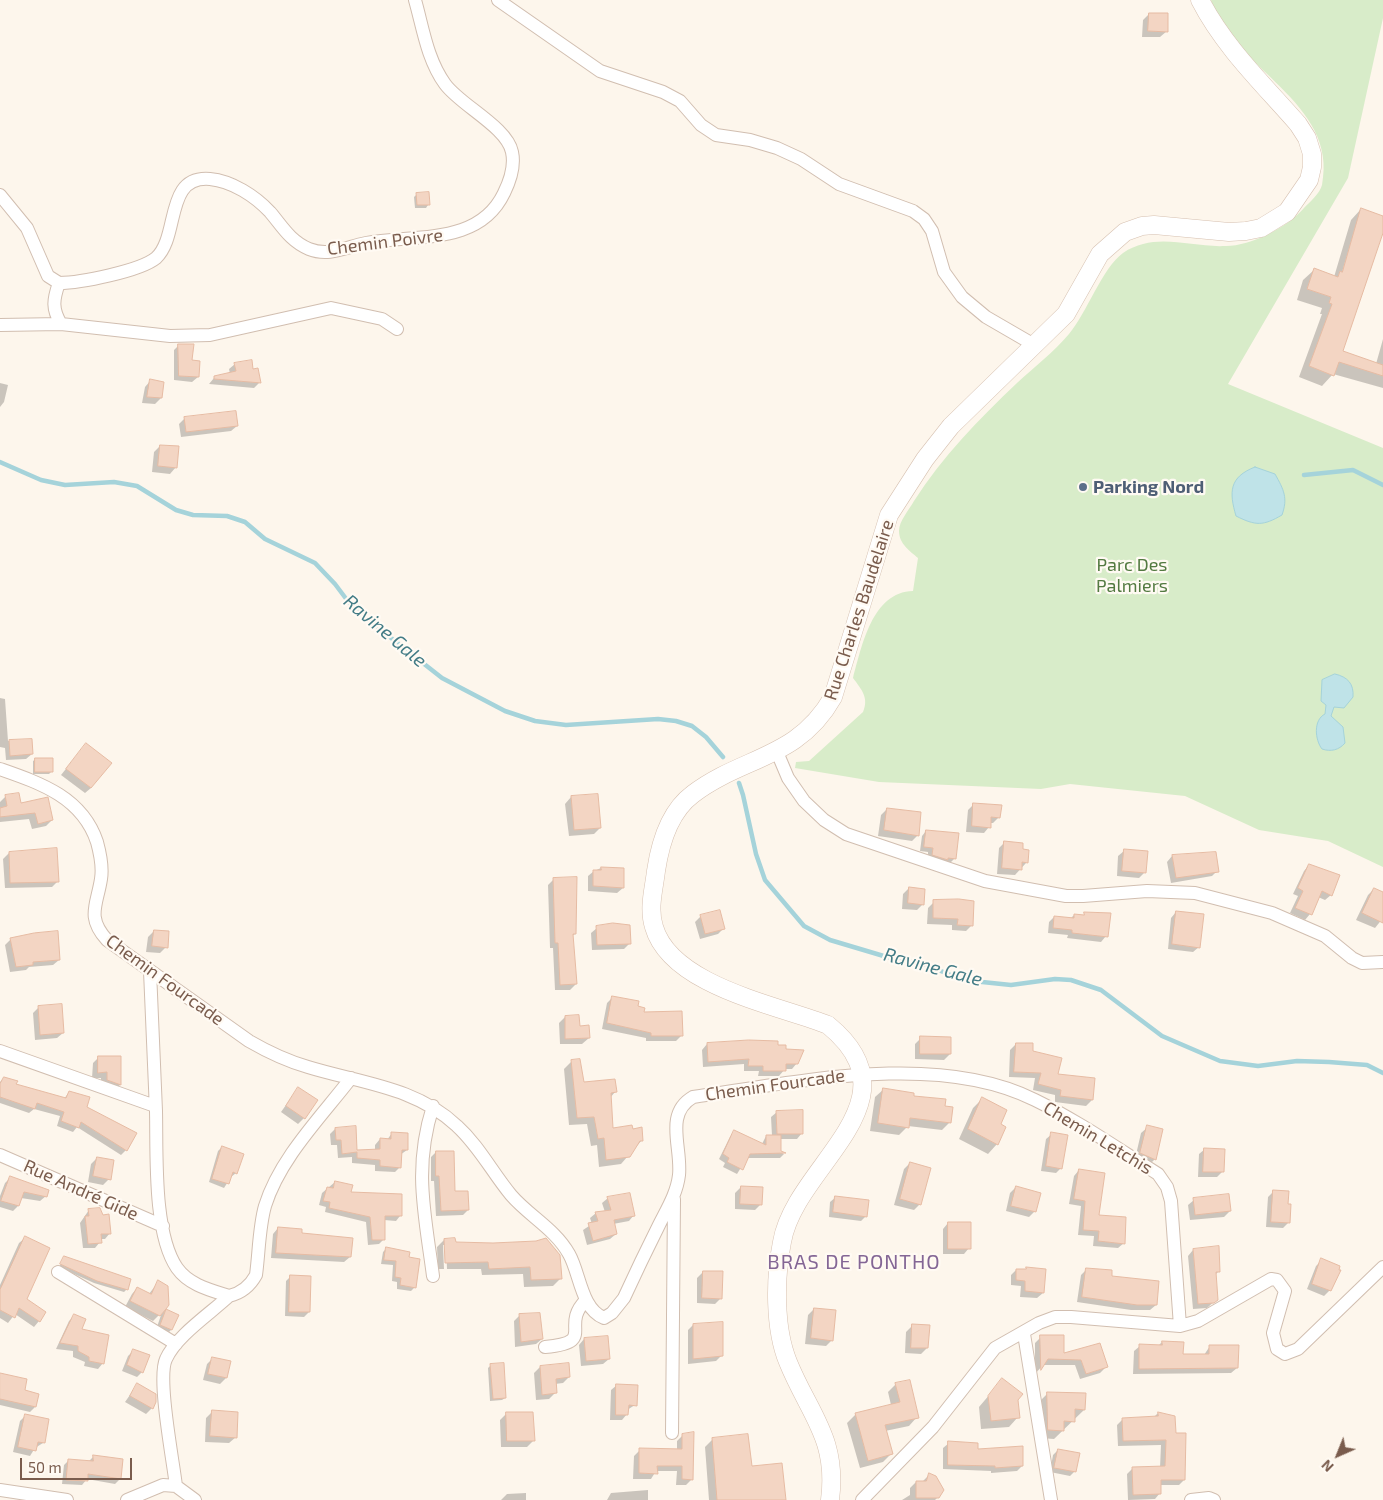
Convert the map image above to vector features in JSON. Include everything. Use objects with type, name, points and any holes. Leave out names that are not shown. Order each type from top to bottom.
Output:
[{"type":"main road","name":"Rue Charles Baudelaire","points":[[830,1500],[833,1478],[829,1452],[821,1427],[787,1361],[780,1324],[777,1283],[782,1240],[793,1209],[858,1112],[863,1092],[861,1073],[853,1051],[842,1036],[828,1025],[722,988],[697,976],[668,953],[661,944],[654,926],[651,907],[659,856],[671,821],[691,795],[777,752],[805,733],[824,714],[833,698],[889,515],[909,482],[951,426],[1036,346],[1066,314],[1100,254],[1125,232],[1142,226],[1154,225],[1229,232],[1261,228],[1287,212],[1309,180],[1312,154],[1307,138],[1298,124],[1213,24],[1200,0]]},
{"type":"street","name":"Chemin Poivre","points":[[59,283],[130,270],[157,257],[170,235],[180,194],[186,186],[198,180],[210,179],[242,190],[263,205],[283,230],[295,241],[310,249],[326,252],[365,243],[454,233],[487,216],[499,204],[511,179],[512,152],[502,135],[457,98],[444,83],[433,63],[425,41],[415,0]]},
{"type":"street","points":[[498,0],[600,71],[663,92],[680,101],[701,125],[716,135],[750,140],[777,148],[801,159],[839,184],[913,210],[924,219],[932,231],[944,272],[962,297],[986,317],[1036,346]]},
{"type":"street","points":[[0,195],[27,228],[48,276],[59,283],[53,301],[54,312],[61,324]]},
{"type":"street","points":[[0,325],[61,324],[170,336],[210,335],[331,308],[382,319],[397,329]]},
{"type":"street","points":[[777,752],[788,778],[804,801],[824,820],[846,834],[985,881],[1066,896],[1147,891],[1195,892],[1272,913],[1325,936],[1352,958],[1362,963],[1383,962]]},
{"type":"street","name":"Chemin Fourcade","points":[[0,769],[55,791],[74,805],[86,818],[99,848],[102,867],[101,880],[95,902],[97,927],[111,943],[249,1041],[269,1052],[308,1068],[389,1088],[433,1106],[467,1135],[510,1194],[559,1239],[575,1265],[586,1300],[596,1313],[604,1318],[619,1306],[674,1194],[679,1175],[676,1121],[680,1107],[685,1101],[693,1097],[861,1073]]},
{"type":"street","name":"Rue André Gide","points":[[150,971],[162,1226],[172,1257],[185,1276],[197,1285],[229,1296]]},
{"type":"street","points":[[0,1051],[155,1106]]},
{"type":"street","name":"Chemin Letchis","points":[[861,1073],[966,1077],[989,1083],[1035,1099],[1158,1174],[1167,1187],[1171,1201],[1180,1326]]},
{"type":"street","points":[[176,1486],[163,1380],[165,1360],[176,1344],[229,1296],[245,1289],[256,1275],[265,1206],[277,1179],[292,1155],[351,1078]]},
{"type":"street","points":[[433,1106],[425,1131],[421,1171],[433,1276]]},
{"type":"street","name":"Rue André Gide","points":[[0,1155],[162,1226]]},
{"type":"street","points":[[672,1433],[674,1194]]},
{"type":"street","points":[[862,1500],[933,1426],[994,1348],[1024,1334],[1040,1323],[1055,1317],[1071,1317],[1180,1326],[1198,1321],[1264,1281],[1277,1280],[1285,1291],[1273,1333],[1274,1344],[1280,1352],[1291,1353],[1383,1267]]},
{"type":"street","points":[[58,1272],[176,1344]]},
{"type":"street","points":[[545,1347],[567,1345],[572,1341],[575,1335],[575,1318],[579,1308],[586,1300]]},
{"type":"street","points":[[1024,1334],[1051,1500]]},
{"type":"street","points":[[126,1500],[163,1485],[176,1486],[195,1500]]},
{"type":"street","points":[[0,1490],[67,1500]]},
{"type":"street","points":[[1191,1500],[1209,1498],[1214,1500]]},
{"type":"green space","name":"Parc Des Palmiers","points":[[1211,0],[1383,0],[1383,18],[1348,178],[1228,384],[1383,448],[1383,867],[1328,841],[1259,830],[1185,796],[1070,784],[1041,789],[879,782],[795,768],[796,762],[809,761],[863,712],[865,698],[862,690],[853,678],[865,637],[878,611],[888,601],[899,594],[913,591],[918,558],[906,547],[899,536],[899,527],[905,516],[925,485],[962,439],[1069,334],[1115,260],[1135,246],[1148,243],[1173,242],[1226,246],[1246,243],[1268,234],[1289,222],[1312,200],[1321,188],[1323,156],[1315,131],[1300,108],[1240,46],[1222,24]]},
{"type":"water","points":[[1255,467],[1275,474],[1285,499],[1282,515],[1264,523],[1249,522],[1236,516],[1232,500],[1233,486],[1236,481],[1246,471]]},
{"type":"water","points":[[1335,674],[1347,679],[1352,688],[1353,697],[1344,708],[1334,707],[1331,716],[1343,727],[1345,743],[1335,750],[1329,750],[1322,749],[1316,730],[1318,721],[1325,714],[1326,705],[1321,701],[1322,680]]},
{"type":"building","points":[[1149,13],[1168,13],[1168,32],[1148,31]]},
{"type":"building","points":[[429,192],[430,205],[417,205],[416,193]]},
{"type":"building","points":[[1361,208],[1383,216],[1383,233],[1343,351],[1383,365],[1383,376],[1339,362],[1334,376],[1309,366],[1332,304],[1329,303],[1331,297],[1307,289],[1314,268],[1338,277],[1340,271],[1342,272]]},
{"type":"building","points":[[178,344],[194,344],[192,360],[200,361],[199,377],[179,376]]},
{"type":"building","points":[[252,360],[253,369],[258,368],[261,383],[214,379],[214,376],[236,371],[234,363]]},
{"type":"building","points":[[150,379],[164,382],[162,398],[147,397]]},
{"type":"building","points":[[236,411],[238,426],[186,432],[184,417]]},
{"type":"building","points":[[160,445],[179,446],[177,468],[158,466]]},
{"type":"building","points":[[32,739],[33,754],[10,756],[9,740]]},
{"type":"building","points":[[86,743],[112,763],[91,788],[66,769]]},
{"type":"building","points":[[35,758],[53,758],[53,772],[35,772]]},
{"type":"building","points":[[19,793],[21,803],[48,797],[53,820],[38,824],[35,813],[0,817],[0,808],[7,806],[5,795]]},
{"type":"building","points":[[598,794],[601,828],[574,830],[571,796]]},
{"type":"building","points":[[973,803],[1002,805],[1000,818],[991,817],[991,828],[972,826]]},
{"type":"building","points":[[887,808],[921,812],[919,836],[884,830]]},
{"type":"building","points":[[926,830],[959,833],[956,859],[948,858],[948,860],[932,855],[933,848],[924,847]]},
{"type":"building","points":[[1004,841],[1023,843],[1023,849],[1029,850],[1028,863],[1022,862],[1022,870],[1002,868]]},
{"type":"building","points":[[57,848],[59,882],[10,883],[9,852]]},
{"type":"building","points":[[1124,849],[1148,851],[1146,873],[1122,871]]},
{"type":"building","points":[[1216,852],[1219,872],[1176,878],[1172,855]]},
{"type":"building","points":[[1309,864],[1340,875],[1332,896],[1322,891],[1312,915],[1295,908],[1303,891],[1298,888]]},
{"type":"building","points":[[601,867],[624,868],[624,888],[593,886],[593,870],[601,870]]},
{"type":"building","points":[[577,877],[576,934],[573,934],[577,984],[560,985],[558,943],[555,943],[553,878]]},
{"type":"building","points":[[909,887],[925,889],[924,905],[908,903]]},
{"type":"building","points":[[1374,888],[1383,892],[1383,923],[1362,913]]},
{"type":"building","points":[[959,899],[974,901],[973,926],[957,925],[958,919],[933,918],[933,900]]},
{"type":"building","points":[[720,910],[725,929],[705,934],[700,915]]},
{"type":"building","points":[[1176,911],[1204,914],[1200,948],[1172,944]]},
{"type":"building","points":[[1084,912],[1111,913],[1108,937],[1072,933],[1072,930],[1053,928],[1054,916],[1074,918],[1074,914],[1084,915]]},
{"type":"building","points":[[613,923],[630,925],[631,944],[597,945],[596,926]]},
{"type":"building","points":[[154,930],[169,931],[168,948],[152,946]]},
{"type":"building","points":[[58,931],[60,960],[33,962],[33,965],[16,967],[10,938]]},
{"type":"building","points":[[612,996],[639,1001],[638,1006],[645,1008],[644,1012],[682,1011],[683,1036],[651,1036],[651,1033],[607,1023]]},
{"type":"building","points":[[62,1004],[64,1033],[40,1035],[38,1006]]},
{"type":"building","points":[[579,1015],[580,1026],[589,1025],[590,1038],[565,1039],[565,1016]]},
{"type":"building","points":[[920,1036],[951,1037],[951,1054],[920,1054]]},
{"type":"building","points":[[749,1040],[778,1041],[778,1045],[786,1045],[786,1049],[804,1050],[798,1064],[786,1064],[786,1071],[763,1071],[763,1066],[748,1066],[749,1059],[708,1062],[707,1043]]},
{"type":"building","points":[[1016,1043],[1033,1043],[1033,1051],[1062,1058],[1058,1074],[1095,1078],[1093,1100],[1060,1096],[1061,1090],[1038,1084],[1041,1073],[1014,1072]]},
{"type":"building","points":[[98,1056],[121,1056],[121,1085],[107,1080],[107,1072],[98,1073]]},
{"type":"building","points":[[580,1059],[584,1082],[615,1079],[617,1092],[611,1093],[613,1128],[632,1125],[633,1129],[642,1127],[643,1141],[640,1141],[630,1157],[606,1160],[604,1138],[598,1139],[594,1117],[577,1118],[571,1060]]},
{"type":"building","points":[[4,1077],[18,1081],[16,1084],[66,1098],[69,1091],[90,1097],[87,1107],[137,1133],[127,1151],[81,1122],[79,1128],[61,1121],[64,1112],[37,1103],[35,1109],[0,1097],[0,1084]]},
{"type":"building","points":[[298,1087],[318,1100],[305,1119],[286,1106]]},
{"type":"building","points":[[883,1088],[914,1093],[914,1096],[946,1099],[945,1106],[953,1107],[951,1123],[910,1118],[909,1128],[878,1123]]},
{"type":"building","points":[[982,1097],[1007,1110],[1001,1124],[1006,1127],[998,1145],[968,1129]]},
{"type":"building","points":[[803,1110],[803,1134],[777,1134],[776,1111]]},
{"type":"building","points":[[1147,1125],[1163,1129],[1156,1160],[1140,1153]]},
{"type":"building","points":[[356,1126],[357,1150],[380,1149],[380,1138],[391,1139],[391,1132],[408,1133],[408,1150],[402,1150],[401,1168],[380,1166],[380,1160],[357,1158],[357,1152],[342,1154],[341,1140],[336,1140],[335,1128]]},
{"type":"building","points":[[734,1130],[766,1145],[766,1135],[781,1135],[781,1151],[786,1153],[750,1154],[743,1170],[727,1162],[729,1158],[723,1154]]},
{"type":"building","points":[[1051,1132],[1068,1135],[1062,1169],[1046,1166]]},
{"type":"building","points":[[222,1146],[244,1154],[237,1174],[233,1172],[229,1184],[212,1179]]},
{"type":"building","points":[[1204,1148],[1225,1149],[1224,1172],[1203,1172]]},
{"type":"building","points":[[436,1151],[454,1151],[455,1191],[468,1191],[469,1210],[441,1211],[439,1176],[436,1176]]},
{"type":"building","points":[[97,1157],[114,1160],[111,1180],[93,1176]]},
{"type":"building","points":[[910,1162],[931,1168],[921,1205],[900,1199]]},
{"type":"building","points":[[1079,1169],[1105,1173],[1099,1215],[1126,1217],[1125,1244],[1098,1241],[1099,1231],[1083,1230],[1085,1201],[1074,1199]]},
{"type":"building","points":[[10,1176],[49,1190],[47,1197],[24,1192],[19,1206],[1,1201]]},
{"type":"building","points":[[335,1181],[353,1185],[351,1192],[402,1194],[402,1216],[385,1216],[385,1240],[372,1240],[370,1217],[329,1208],[330,1202],[323,1201],[327,1187],[333,1188]]},
{"type":"building","points":[[741,1186],[763,1187],[762,1205],[740,1204]]},
{"type":"building","points":[[1016,1186],[1041,1193],[1036,1212],[1011,1206]]},
{"type":"building","points":[[1273,1190],[1289,1191],[1288,1204],[1291,1204],[1290,1223],[1271,1222]]},
{"type":"building","points":[[630,1193],[635,1216],[614,1220],[617,1234],[593,1241],[588,1223],[598,1221],[595,1212],[611,1210],[607,1197]]},
{"type":"building","points":[[1229,1194],[1231,1211],[1195,1215],[1193,1198]]},
{"type":"building","points":[[835,1196],[869,1200],[867,1217],[833,1212]]},
{"type":"building","points":[[100,1208],[103,1215],[109,1214],[111,1234],[101,1234],[102,1243],[88,1244],[85,1216],[89,1216],[88,1209]]},
{"type":"building","points":[[948,1222],[971,1222],[971,1249],[948,1249]]},
{"type":"building","points":[[278,1227],[302,1229],[302,1233],[353,1238],[351,1257],[276,1253]]},
{"type":"building","points":[[25,1236],[50,1248],[27,1299],[46,1312],[40,1322],[19,1308],[15,1318],[0,1310],[0,1290]]},
{"type":"building","points":[[455,1238],[456,1242],[493,1243],[536,1241],[546,1238],[560,1255],[562,1279],[531,1280],[530,1267],[489,1269],[488,1262],[445,1263],[444,1239]]},
{"type":"building","points":[[1219,1246],[1220,1272],[1216,1272],[1218,1300],[1214,1303],[1198,1304],[1193,1249]]},
{"type":"building","points":[[386,1247],[410,1252],[409,1257],[420,1259],[416,1288],[400,1285],[401,1278],[395,1277],[396,1261],[384,1260]]},
{"type":"building","points":[[64,1256],[131,1279],[128,1290],[97,1281],[60,1264]]},
{"type":"building","points":[[1321,1258],[1340,1266],[1339,1270],[1341,1270],[1331,1291],[1312,1284]]},
{"type":"building","points":[[1026,1267],[1046,1269],[1044,1293],[1025,1291],[1025,1281],[1016,1280],[1016,1269],[1026,1269]]},
{"type":"building","points":[[1086,1268],[1112,1270],[1112,1276],[1159,1281],[1157,1305],[1137,1305],[1082,1297]]},
{"type":"building","points":[[703,1271],[723,1271],[722,1299],[702,1298]]},
{"type":"building","points":[[290,1275],[311,1276],[310,1312],[289,1312]]},
{"type":"building","points":[[158,1280],[168,1286],[169,1305],[160,1316],[130,1301],[137,1287],[151,1294]]},
{"type":"building","points":[[814,1308],[836,1310],[833,1341],[811,1338]]},
{"type":"building","points":[[166,1309],[179,1315],[172,1330],[160,1325]]},
{"type":"building","points":[[540,1313],[543,1339],[521,1342],[519,1314]]},
{"type":"building","points":[[74,1314],[86,1319],[82,1329],[109,1335],[104,1364],[89,1361],[89,1357],[78,1351],[78,1346],[60,1343]]},
{"type":"building","points":[[723,1322],[723,1356],[693,1359],[693,1324]]},
{"type":"building","points":[[912,1324],[930,1325],[928,1348],[911,1348]]},
{"type":"building","points":[[1040,1335],[1064,1335],[1064,1353],[1100,1343],[1108,1367],[1086,1374],[1081,1360],[1048,1359],[1041,1370]]},
{"type":"building","points":[[608,1336],[610,1359],[586,1361],[584,1338]]},
{"type":"building","points":[[1162,1341],[1184,1342],[1183,1354],[1209,1354],[1209,1345],[1239,1345],[1238,1368],[1139,1369],[1139,1344],[1162,1345]]},
{"type":"building","points":[[133,1349],[150,1355],[143,1373],[127,1365]]},
{"type":"building","points":[[212,1357],[231,1361],[227,1378],[208,1374]]},
{"type":"building","points":[[504,1363],[506,1398],[493,1399],[490,1364]]},
{"type":"building","points":[[569,1363],[570,1377],[556,1379],[557,1393],[542,1395],[540,1366]]},
{"type":"building","points":[[0,1373],[27,1379],[25,1390],[39,1394],[36,1407],[0,1399]]},
{"type":"building","points":[[1002,1378],[1023,1394],[1018,1400],[1020,1418],[991,1421],[988,1396]]},
{"type":"building","points":[[910,1380],[919,1418],[885,1425],[893,1454],[868,1461],[855,1413],[900,1402],[895,1383]]},
{"type":"building","points":[[137,1383],[156,1394],[156,1402],[153,1409],[130,1396]]},
{"type":"building","points":[[616,1384],[638,1385],[637,1406],[629,1405],[628,1415],[616,1415]]},
{"type":"building","points":[[1047,1392],[1086,1393],[1085,1410],[1075,1409],[1075,1422],[1064,1421],[1064,1431],[1048,1430]]},
{"type":"building","points":[[212,1410],[238,1412],[237,1438],[210,1436]]},
{"type":"building","points":[[506,1412],[533,1412],[535,1441],[507,1441]]},
{"type":"building","points":[[1158,1412],[1175,1416],[1176,1433],[1186,1433],[1185,1480],[1161,1480],[1161,1494],[1133,1495],[1132,1467],[1165,1466],[1166,1440],[1123,1441],[1122,1418],[1158,1416]]},
{"type":"building","points":[[25,1414],[49,1419],[45,1443],[38,1442],[36,1451],[18,1447]]},
{"type":"building","points":[[694,1432],[693,1480],[682,1479],[682,1466],[657,1466],[658,1474],[639,1473],[639,1448],[682,1449],[682,1434]]},
{"type":"building","points":[[748,1434],[752,1466],[782,1463],[786,1500],[717,1500],[712,1438]]},
{"type":"building","points":[[948,1441],[978,1443],[978,1449],[1023,1446],[1023,1466],[995,1468],[995,1466],[948,1465]]},
{"type":"building","points":[[1058,1449],[1080,1453],[1076,1472],[1054,1468]]},
{"type":"building","points":[[93,1455],[123,1459],[121,1479],[88,1474],[88,1481],[66,1480],[68,1459],[93,1461]]},
{"type":"building","points":[[929,1473],[936,1476],[944,1490],[939,1498],[916,1498],[916,1481],[926,1481]]},
{"type":"waterway","name":"Ravine Gale","points":[[0,462],[41,480],[65,485],[114,482],[137,486],[176,510],[193,515],[227,516],[245,522],[265,539],[315,563],[335,584],[353,608],[442,678],[505,711],[535,721],[566,725],[658,719],[676,721],[692,726],[706,737],[723,757]]},
{"type":"waterway","points":[[1304,475],[1353,470],[1383,485]]},
{"type":"waterway","name":"Ravine Gale","points":[[739,783],[756,854],[765,880],[804,926],[830,940],[887,957],[926,965],[963,980],[1011,985],[1055,979],[1071,980],[1101,990],[1162,1036],[1220,1061],[1258,1066],[1297,1061],[1329,1062],[1367,1065],[1383,1073]]},
{"type":"place","name":"Parking Nord","points":[[1083,487]]},
{"type":"district","name":"BRAS DE PONTHO","points":[[854,1262]]}]
